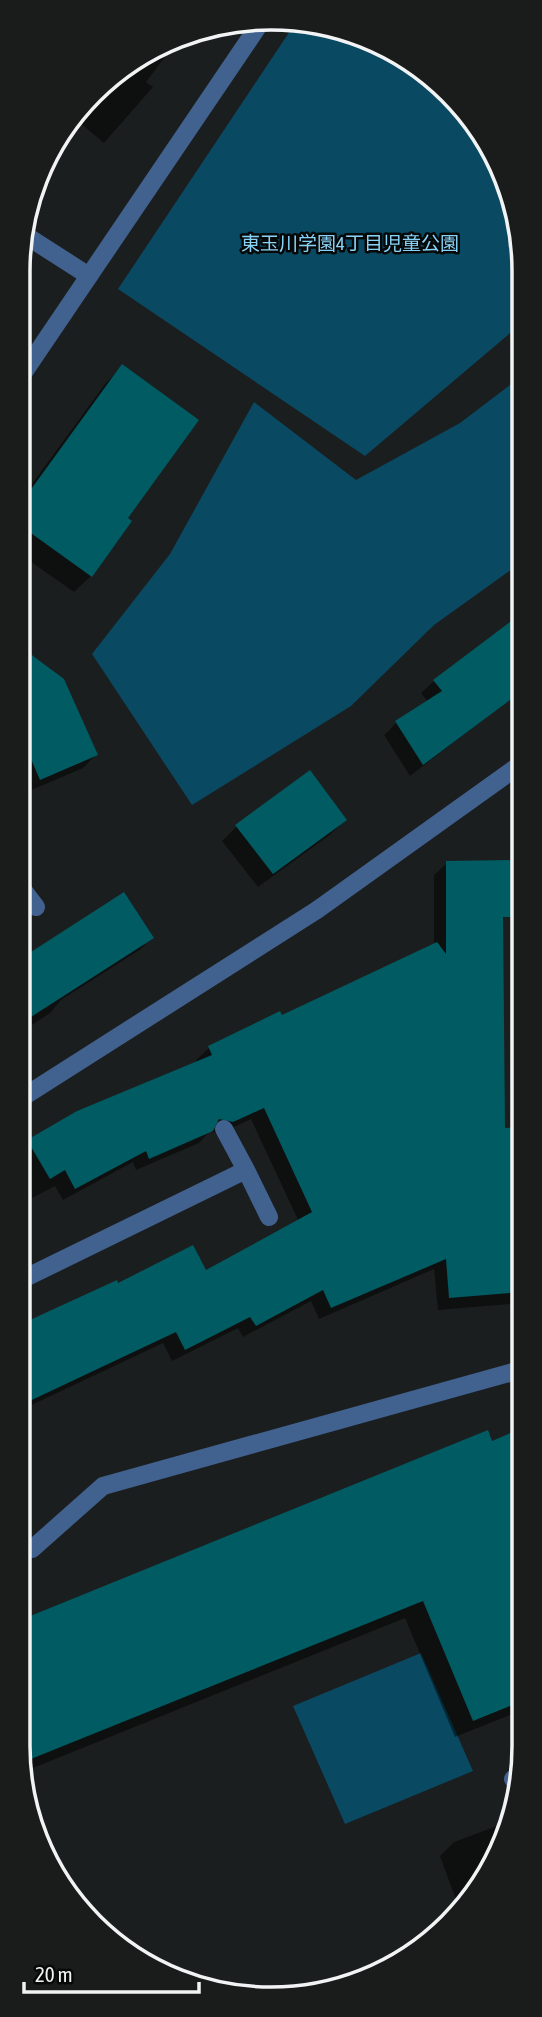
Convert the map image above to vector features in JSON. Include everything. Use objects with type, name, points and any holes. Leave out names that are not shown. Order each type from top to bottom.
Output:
[{"type":"street","points":[[30,363],[256,30]]},
{"type":"street","points":[[32,239],[89,276]]},
{"type":"street","points":[[30,1093],[317,910],[512,771]]},
{"type":"street","points":[[30,899],[36,907]]},
{"type":"street","points":[[224,1129],[269,1217]]},
{"type":"street","points":[[30,1276],[246,1170]]},
{"type":"street","points":[[30,1549],[103,1486],[512,1372]]},
{"type":"green space","name":"東玉川学園4丁目児童公園","points":[[290,30],[333,38],[363,48],[405,70],[442,100],[472,137],[499,193],[508,224],[512,271],[512,331],[365,456],[118,289]]},
{"type":"green space","points":[[512,384],[512,569],[434,625],[351,706],[192,805],[92,654],[170,554],[254,402],[356,480],[460,423]]},
{"type":"green space","points":[[421,1653],[473,1771],[345,1824],[293,1706]]},
{"type":"building","points":[[122,364],[199,420],[128,518],[132,521],[92,577],[30,532],[30,491]]},
{"type":"building","points":[[512,621],[512,698],[423,765],[395,721],[442,691],[433,680]]},
{"type":"building","points":[[30,654],[64,679],[98,755],[40,780],[30,757]]},
{"type":"building","points":[[310,770],[347,820],[273,874],[235,825]]},
{"type":"building","points":[[512,860],[512,917],[503,917],[505,1128],[512,1128],[512,1293],[449,1298],[446,1259],[331,1308],[323,1290],[256,1326],[250,1317],[185,1350],[176,1332],[30,1401],[30,1320],[117,1280],[118,1283],[193,1245],[206,1270],[312,1212],[264,1108],[233,1122],[219,1119],[213,1131],[149,1159],[146,1151],[75,1189],[65,1170],[50,1179],[30,1145],[30,1138],[77,1111],[212,1055],[208,1046],[280,1011],[282,1015],[437,942],[446,954],[446,861]]},
{"type":"building","points":[[124,892],[154,938],[30,1018],[30,953]]},
{"type":"building","points":[[488,1430],[492,1441],[512,1432],[512,1705],[473,1721],[423,1601],[30,1759],[30,1616]]}]
